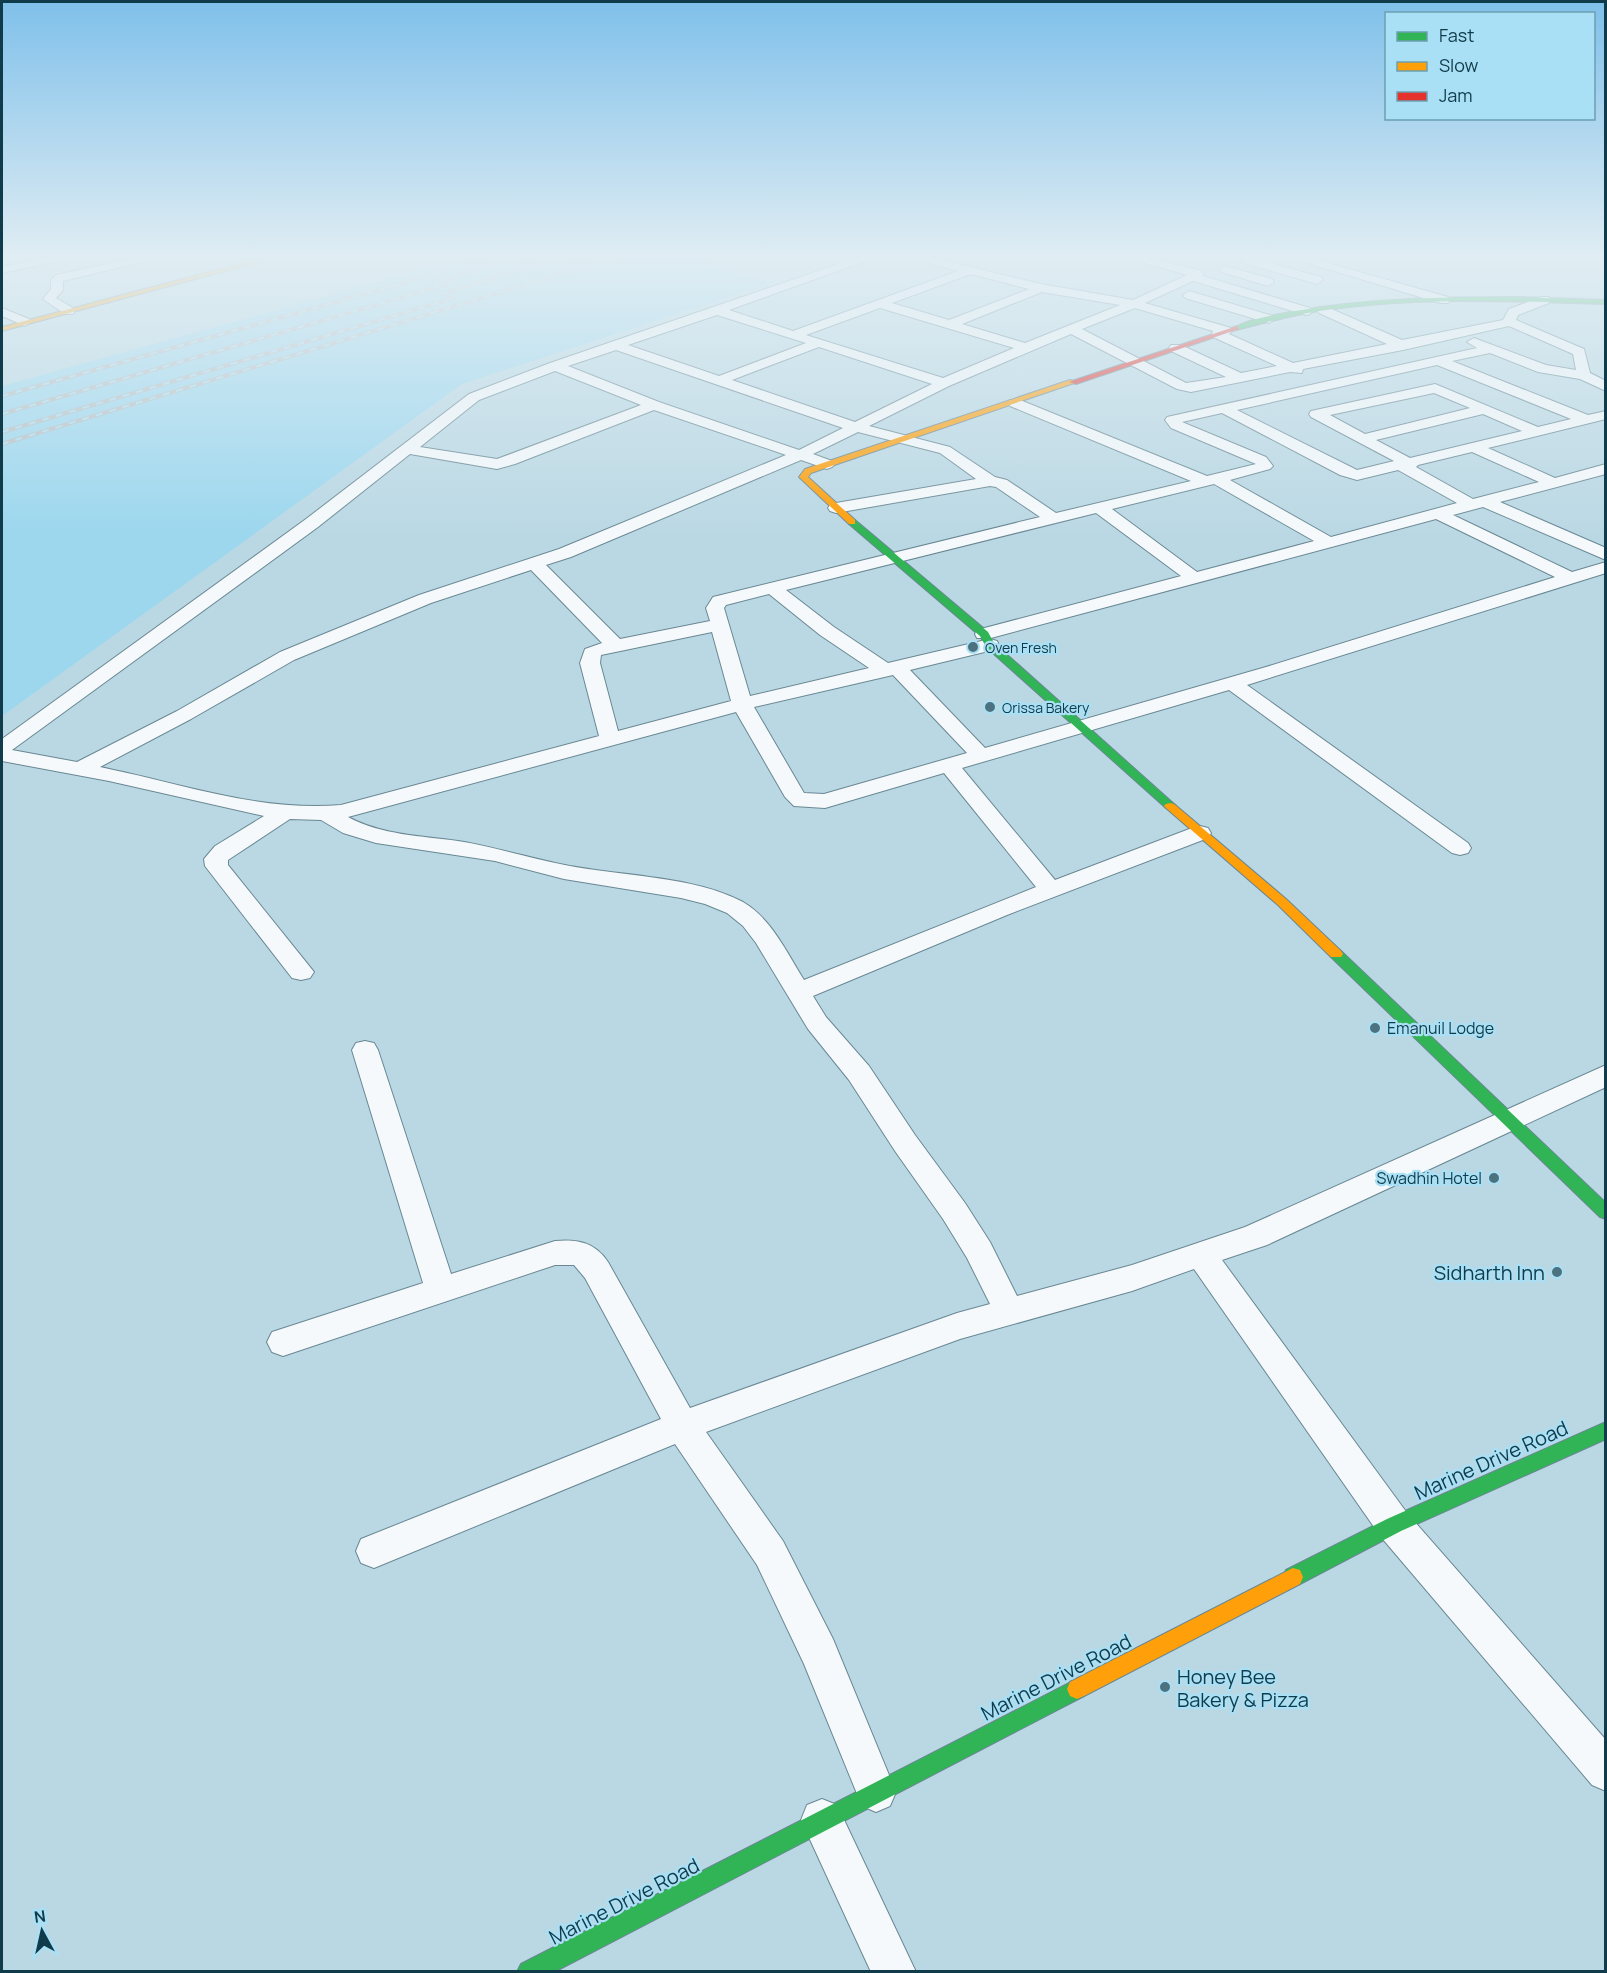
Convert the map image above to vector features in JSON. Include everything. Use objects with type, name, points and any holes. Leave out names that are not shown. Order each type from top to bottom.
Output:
[{"type":"main road","points":[[1169,350],[827,464],[808,471],[803,477],[892,558],[984,636],[1200,833],[1293,912],[1605,1213]]},
{"type":"main road","name":"Marine Drive Road","points":[[529,1971],[1394,1525],[1605,1430]]},
{"type":"street","points":[[2,748],[303,530],[466,402],[486,391],[601,350]]},
{"type":"street","points":[[630,350],[856,427],[945,450],[990,481]]},
{"type":"street","points":[[718,381],[799,350]]},
{"type":"street","points":[[840,350],[944,383]]},
{"type":"street","points":[[81,768],[184,715],[287,656],[425,599],[565,553],[800,455],[944,383],[1019,350]]},
{"type":"street","points":[[1113,350],[1186,388],[1375,350]]},
{"type":"street","points":[[1180,350],[1240,378]]},
{"type":"street","points":[[1256,350],[1363,402]]},
{"type":"street","points":[[1412,350],[1587,420]]},
{"type":"street","points":[[1485,350],[1172,420],[1176,424],[1261,460],[1265,466],[719,601],[715,608],[742,704],[796,797],[802,801],[825,801],[1232,683],[1605,567]]},
{"type":"street","points":[[1493,350],[1543,369],[1584,375],[1605,387]]},
{"type":"street","points":[[1575,350],[1579,352],[1584,375]]},
{"type":"street","points":[[555,366],[654,405],[827,464]]},
{"type":"street","points":[[1538,432],[1435,388],[1316,414],[1477,502],[1605,555]]},
{"type":"street","points":[[1015,403],[1209,479],[1328,542]]},
{"type":"street","points":[[407,449],[497,464],[654,405]]},
{"type":"street","points":[[1223,408],[1351,475],[1363,475],[1407,465],[1605,415]]},
{"type":"street","points":[[1361,439],[1485,409]]},
{"type":"street","points":[[1476,448],[1554,483]]},
{"type":"street","points":[[2,755],[81,768],[284,813],[326,814],[742,704],[956,654],[984,636],[1605,469]]},
{"type":"street","points":[[836,508],[990,481],[1001,483],[1052,518]]},
{"type":"street","points":[[1098,507],[1194,578]]},
{"type":"street","points":[[1437,513],[1571,578]]},
{"type":"street","points":[[534,562],[616,646]]},
{"type":"street","points":[[772,588],[827,631],[891,670],[981,756]]},
{"type":"street","points":[[610,740],[590,658],[598,650],[719,625]]},
{"type":"street","points":[[1232,683],[1460,848]]},
{"type":"street","points":[[949,766],[1050,889]]},
{"type":"street","points":[[284,813],[223,851],[216,859],[217,866],[301,972]]},
{"type":"street","points":[[326,814],[351,828],[376,836],[496,854],[564,872],[712,898],[735,908],[753,921],[785,965],[818,1023],[859,1073],[905,1143],[954,1211],[979,1251],[1009,1311]]},
{"type":"street","points":[[799,992],[903,947],[1200,833]]},
{"type":"street","points":[[365,1050],[441,1290]]},
{"type":"street","points":[[374,1551],[682,1425],[957,1326],[1202,1256],[1256,1236],[1605,1075]]},
{"type":"street","points":[[283,1342],[555,1253],[575,1251],[592,1260],[682,1425],[770,1553],[819,1653],[876,1792]]},
{"type":"street","points":[[1202,1256],[1394,1525],[1605,1771]]},
{"type":"street","points":[[822,1820],[894,1971]]},
{"type":"shaded area","points":[[132,350],[566,350],[462,384],[2,716],[2,386]]},
{"type":"railway","points":[[2,396],[165,350]]},
{"type":"railway","points":[[2,414],[221,350]]},
{"type":"railway","points":[[2,432],[278,350]]},
{"type":"railway","points":[[2,444],[311,350]]},
{"type":"traffic: fast","points":[[852,522],[984,634],[990,645],[1170,806]]},
{"type":"traffic: fast","points":[[1336,954],[1606,1213]]},
{"type":"traffic: fast","points":[[1293,1577],[1394,1525],[1606,1430]]},
{"type":"traffic: fast","points":[[529,1972],[1077,1689]]},
{"type":"traffic: slow","points":[[852,522],[803,477],[808,471],[1073,382]]},
{"type":"traffic: slow","points":[[1170,806],[1282,902],[1336,954]]},
{"type":"traffic: slow","points":[[1077,1689],[1293,1577]]},
{"type":"traffic: jam","points":[[1073,382],[1170,350]]},
{"type":"place","name":"Oven Fresh","points":[[973,647]]},
{"type":"place","name":"Orissa Bakery","points":[[990,707]]},
{"type":"place","name":"Emanuil Lodge","points":[[1375,1028]]},
{"type":"place","name":"Swadhin Hotel","points":[[1494,1178]]},
{"type":"place","name":"Sidharth Inn","points":[[1557,1272]]},
{"type":"place","name":"Honey Bee Bakery & Pizza","points":[[1165,1687]]}]
